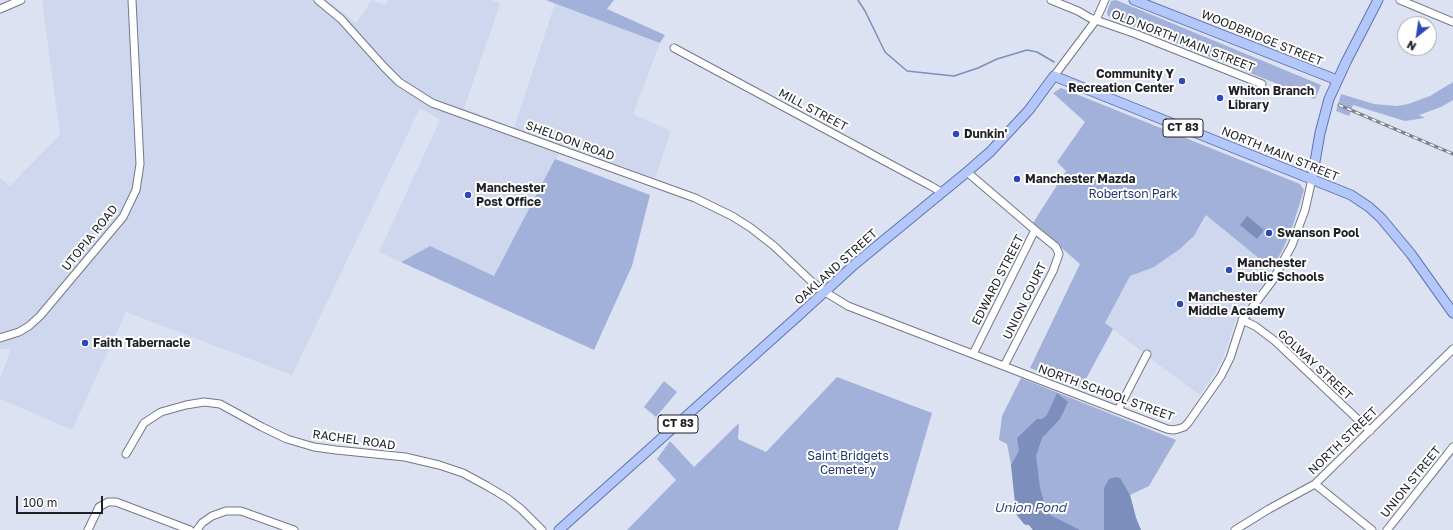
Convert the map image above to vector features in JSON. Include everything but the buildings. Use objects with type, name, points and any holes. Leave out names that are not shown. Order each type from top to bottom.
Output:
[{"type":"main road","name":"WOODBRIDGE STREET","points":[[1134,0],[1337,80]]},
{"type":"main road","points":[[1312,179],[1324,114],[1337,80],[1378,0]]},
{"type":"main road","name":"OAKLAND STREET","points":[[559,530],[855,264],[967,172],[1006,136],[1029,110],[1054,76]]},
{"type":"main road","name":"NORTH MAIN STREET","points":[[1054,76],[1351,195],[1370,207],[1411,254],[1453,313]]},
{"type":"street","points":[[0,9],[21,0]]},
{"type":"street","name":"UTOPIA ROAD","points":[[0,338],[19,332],[29,326],[40,316],[123,217],[136,190],[140,164],[132,0]]},
{"type":"street","name":"SHELDON ROAD","points":[[318,0],[341,19],[399,82],[432,103],[695,198],[716,208],[752,228],[774,246],[811,282],[825,292]]},
{"type":"street","name":"OLD NORTH MAIN STREET","points":[[1051,0],[1096,20],[1136,34],[1262,84]]},
{"type":"street","name":"OAKLAND STREET","points":[[1054,76],[1096,20],[1105,0]]},
{"type":"street","points":[[1400,0],[1453,22]]},
{"type":"street","name":"MILL STREET","points":[[674,48],[941,192]]},
{"type":"street","name":"EDWARD STREET","points":[[967,172],[1035,230],[973,354]]},
{"type":"street","name":"NORTH SCHOOL STREET","points":[[825,292],[848,306],[1167,429],[1173,430],[1184,428],[1202,405],[1221,376],[1230,358],[1242,320],[1270,285],[1288,253],[1303,216],[1312,179]]},
{"type":"street","name":"UNION COURT","points":[[1004,366],[1052,271],[1059,254],[1056,247],[1035,230]]},
{"type":"street","name":"GOLWAY STREET","points":[[1242,320],[1255,326],[1275,341],[1370,431]]},
{"type":"street","name":"NORTH STREET","points":[[1235,530],[1269,509],[1315,484],[1453,349]]},
{"type":"street","points":[[1118,410],[1147,354]]},
{"type":"street","name":"RACHEL ROAD","points":[[126,454],[144,424],[161,412],[204,402],[220,404],[287,439],[314,447],[405,457],[439,465],[463,474],[487,486],[506,498],[521,509],[542,530]]},
{"type":"street","name":"UNION STREET","points":[[1387,530],[1453,447]]},
{"type":"street","points":[[1315,484],[1372,530]]},
{"type":"street","points":[[88,530],[99,507],[108,502],[116,502],[190,530]]},
{"type":"street","points":[[197,530],[202,523],[212,516],[226,511],[241,511],[294,530]]},
{"type":"shaded area","points":[[42,0],[327,0],[356,23],[372,0],[384,5],[389,0],[491,0],[500,4],[464,108],[514,128],[555,3],[660,43],[633,114],[671,131],[655,178],[563,146],[494,276],[430,246],[401,262],[379,252],[440,120],[420,108],[292,375],[126,312],[72,430],[0,399],[0,379],[11,349],[0,349],[0,178],[10,186],[60,135]]},
{"type":"shaded area","name":"Manchester Middle Academy","points":[[1206,215],[1272,269],[1237,316],[1222,360],[1200,395],[1105,323],[1130,276],[1161,263],[1190,241],[1203,223]]},
{"type":"green space","points":[[546,0],[614,0],[607,9],[665,35],[660,43]]},
{"type":"green space","points":[[1116,0],[1321,85],[1315,99],[1108,16],[1107,12],[1111,1]]},
{"type":"green space","points":[[1453,82],[1453,100],[1441,107],[1419,115],[1425,118],[1405,121],[1353,105],[1349,116],[1336,111],[1341,94],[1374,104],[1397,106],[1408,104],[1430,96]]},
{"type":"green space","name":"Robertson Park","points":[[1061,88],[1300,184],[1304,190],[1292,228],[1272,269],[1206,215],[1194,236],[1180,249],[1154,267],[1130,276],[1105,323],[1113,329],[1081,388],[1030,368],[1080,264],[1033,223],[1066,171],[1057,162],[1085,122],[1053,93]]},
{"type":"green space","points":[[555,159],[650,195],[632,266],[594,350],[401,262],[430,246],[494,276]]},
{"type":"green space","name":"Saint Bridgets Cemetery","points":[[837,377],[932,413],[898,530],[627,530],[676,480],[657,459],[670,441],[694,467],[739,423],[738,439],[766,452]]},
{"type":"green space","points":[[1021,378],[1176,440],[1149,486],[1130,495],[1141,530],[1033,530],[1029,525],[1025,525],[1017,516],[1014,480],[1007,444],[999,440],[1002,416]]},
{"type":"green space","points":[[664,381],[677,392],[656,417],[644,407]]},
{"type":"water","points":[[1247,216],[1264,230],[1257,239],[1240,225]]},
{"type":"water","name":"Union Pond","points":[[1057,393],[1068,402],[1060,419],[1042,438],[1036,456],[1040,488],[1046,510],[1052,516],[1080,530],[1033,530],[1029,525],[1024,524],[1016,513],[1011,465],[1019,451],[1017,438],[1037,419],[1042,419],[1047,415]]},
{"type":"water","points":[[1115,477],[1120,478],[1130,495],[1141,530],[1104,530],[1104,488],[1109,479]]},
{"type":"waterway","points":[[858,0],[885,52],[907,71],[954,76],[978,68],[997,59],[1027,50],[1037,52],[1054,62]]},
{"type":"railway","points":[[1339,105],[1453,154]]},
{"type":"place","name":"Community Y Recreation Center","points":[[1182,81]]},
{"type":"place","name":"Whiton Branch Library","points":[[1220,98]]},
{"type":"place","name":"Dunkin'","points":[[956,134]]},
{"type":"place","name":"Manchester Mazda","points":[[1017,179]]},
{"type":"place","name":"Manchester Post Office","points":[[468,195]]},
{"type":"place","name":"Swanson Pool","points":[[1269,233]]},
{"type":"place","name":"Manchester Public Schools","points":[[1229,270]]},
{"type":"place","name":"Manchester Middle Academy","points":[[1180,304]]},
{"type":"place","name":"Faith Tabernacle","points":[[85,343]]}]
